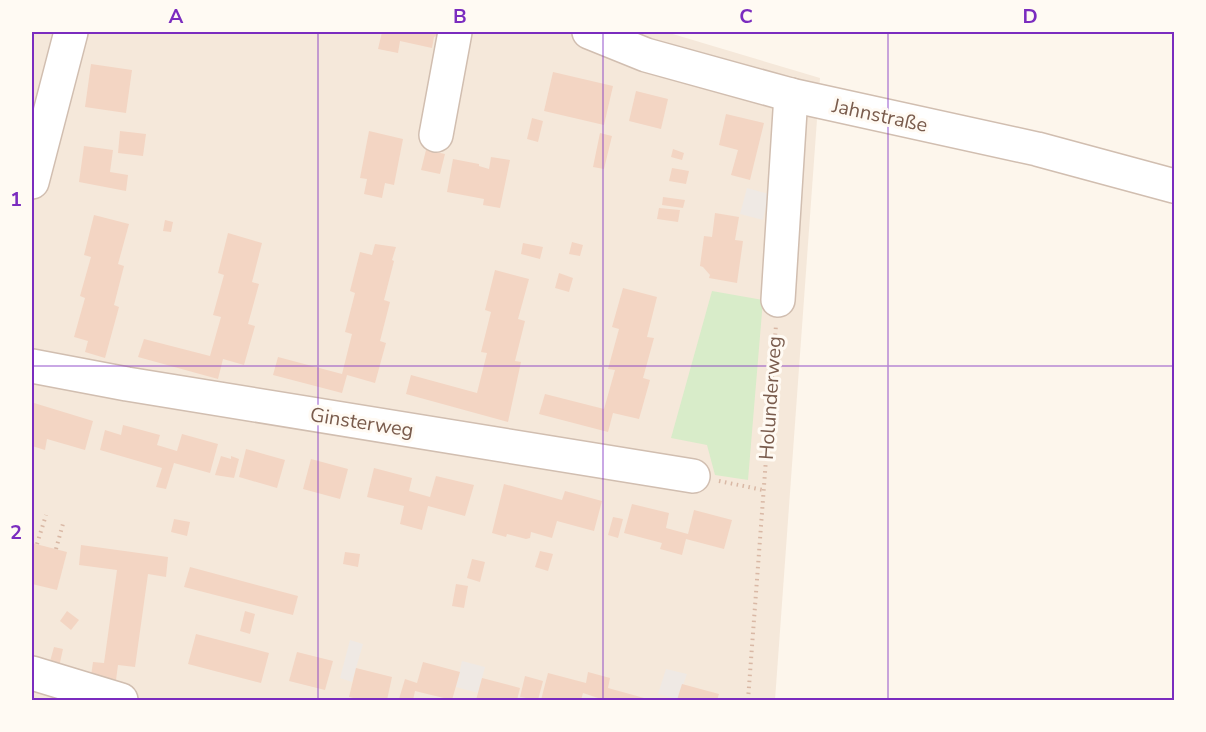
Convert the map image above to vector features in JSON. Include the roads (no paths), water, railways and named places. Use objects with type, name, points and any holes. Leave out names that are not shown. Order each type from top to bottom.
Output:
[{"type":"street","points":[[32,182],[71,32]]},
{"type":"street","points":[[436,135],[455,32]]},
{"type":"street","name":"Jahnstraße","points":[[589,32],[646,55],[791,95],[1037,149],[1174,186]]},
{"type":"street","points":[[778,300],[791,95]]},
{"type":"street","name":"Ginsterweg","points":[[32,366],[149,388],[693,476]]},
{"type":"street","points":[[32,673],[121,700]]}]
